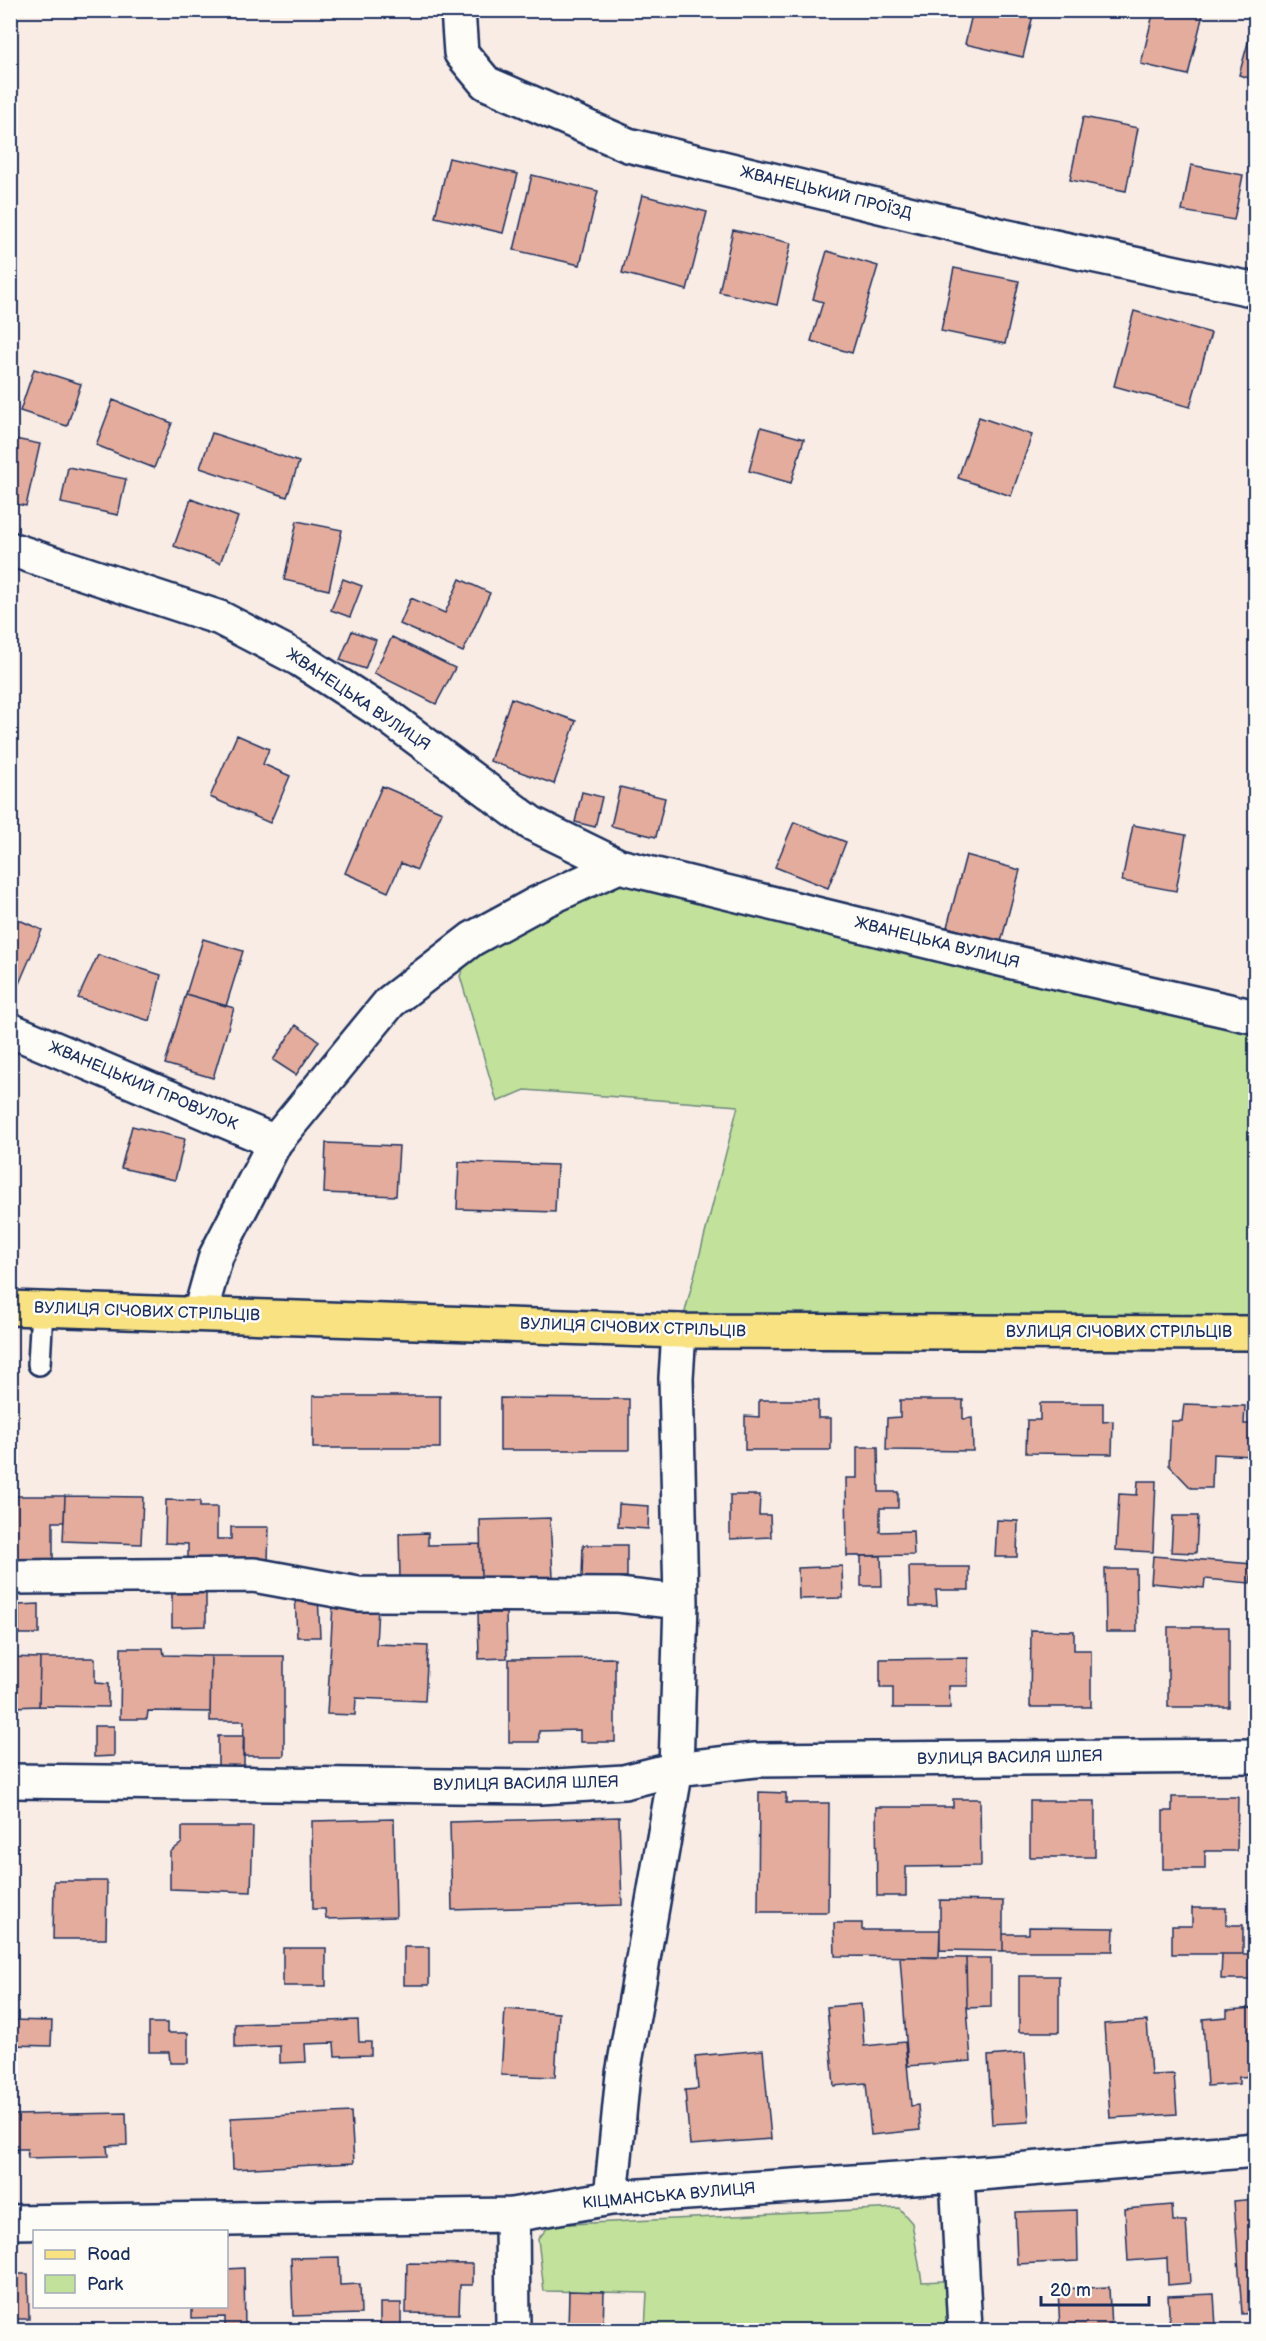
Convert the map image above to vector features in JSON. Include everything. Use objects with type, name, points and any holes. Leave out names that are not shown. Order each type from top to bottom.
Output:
[{"type":"main road","name":"ВУЛИЦЯ СІЧОВИХ СТРІЛЬЦІВ","points":[[26,1308],[679,1330],[1256,1333]]},
{"type":"street","name":"ЖВАНЕЦЬКИЙ ПРОЇЗД","points":[[458,10],[461,53],[486,83],[628,145],[1003,236],[1256,290]]},
{"type":"street","name":"ЖВАНЕЦЬКА ВУЛИЦЯ","points":[[10,549],[220,618],[299,658],[386,715],[531,823],[619,866],[1021,964],[1256,1017]]},
{"type":"street","points":[[200,1313],[216,1256],[275,1142],[390,1002],[472,939],[538,903],[619,866]]},
{"type":"street","name":"ЖВАНЕЦЬКИЙ ПРОВУЛОК","points":[[10,1030],[275,1142]]},
{"type":"street","points":[[611,2198],[622,2074],[676,1769],[681,1602],[676,1378],[679,1330]]},
{"type":"street","points":[[10,1577],[254,1575],[358,1594],[618,1595],[681,1602]]},
{"type":"street","name":"ВУЛИЦЯ ВАСИЛЯ ШЛЕЯ","points":[[10,1780],[540,1787],[624,1782],[676,1769],[755,1760],[1256,1755]]},
{"type":"street","name":"КІЦМАНСЬКА ВУЛИЦЯ","points":[[10,2222],[512,2215],[611,2198],[957,2175],[1256,2150]]},
{"type":"street","points":[[957,2175],[965,2331]]},
{"type":"street","points":[[512,2215],[513,2331]]},
{"type":"lane","points":[[26,1308],[39,1364]]},
{"type":"green space","points":[[620,867],[1255,1019],[1255,1334],[680,1331],[738,1106],[525,1090],[497,1102],[460,976],[475,943]]},
{"type":"green space","points":[[899,2208],[912,2223],[922,2282],[963,2280],[966,2330],[645,2330],[647,2293],[544,2291],[538,2239],[550,2225]]},
{"type":"building","points":[[973,10],[1014,10],[1033,15],[1023,57],[965,44]]},
{"type":"building","points":[[1154,10],[1204,10],[1188,75],[1141,64]]},
{"type":"building","points":[[1252,28],[1256,29],[1256,80],[1239,75]]},
{"type":"building","points":[[1083,117],[1138,128],[1126,191],[1070,180]]},
{"type":"building","points":[[449,158],[518,174],[503,233],[435,217]]},
{"type":"building","points":[[1191,165],[1243,175],[1234,220],[1182,211]]},
{"type":"building","points":[[532,175],[598,191],[580,265],[514,250]]},
{"type":"building","points":[[642,195],[707,212],[687,290],[622,273]]},
{"type":"building","points":[[733,230],[791,243],[777,305],[719,292]]},
{"type":"building","points":[[827,251],[878,266],[852,353],[811,341],[823,302],[813,299]]},
{"type":"building","points":[[954,268],[1019,281],[1005,344],[941,331]]},
{"type":"building","points":[[1134,311],[1211,333],[1190,407],[1114,386]]},
{"type":"building","points":[[34,369],[81,384],[67,426],[20,411]]},
{"type":"building","points":[[113,400],[172,423],[154,468],[96,445]]},
{"type":"building","points":[[979,417],[1032,435],[1011,496],[958,478]]},
{"type":"building","points":[[761,427],[804,439],[791,483],[749,471]]},
{"type":"building","points":[[212,433],[299,462],[287,497],[200,468]]},
{"type":"building","points":[[10,438],[40,444],[26,506],[10,503]]},
{"type":"building","points":[[68,467],[126,479],[118,515],[61,503]]},
{"type":"building","points":[[191,499],[238,517],[220,563],[174,546]]},
{"type":"building","points":[[297,521],[342,530],[329,590],[284,580]]},
{"type":"building","points":[[343,579],[362,586],[350,617],[331,610]]},
{"type":"building","points":[[460,579],[490,593],[463,652],[400,624],[411,598],[445,613]]},
{"type":"building","points":[[352,631],[376,640],[365,669],[340,660]]},
{"type":"building","points":[[392,637],[455,668],[436,704],[374,673]]},
{"type":"building","points":[[511,698],[576,721],[554,784],[490,761]]},
{"type":"building","points":[[237,735],[269,749],[263,764],[290,776],[270,823],[210,797]]},
{"type":"building","points":[[382,786],[442,812],[417,870],[401,863],[388,892],[345,873]]},
{"type":"building","points":[[620,787],[665,798],[656,837],[611,826]]},
{"type":"building","points":[[582,792],[602,797],[595,827],[575,822]]},
{"type":"building","points":[[794,822],[846,842],[828,888],[775,867]]},
{"type":"building","points":[[1133,825],[1186,835],[1176,891],[1122,881]]},
{"type":"building","points":[[966,855],[1020,870],[1001,942],[947,927]]},
{"type":"building","points":[[10,916],[42,930],[15,993],[10,992]]},
{"type":"building","points":[[203,939],[243,951],[226,1006],[186,994]]},
{"type":"building","points":[[98,955],[161,975],[150,1021],[78,998]]},
{"type":"building","points":[[186,994],[234,1008],[213,1078],[165,1064]]},
{"type":"building","points":[[296,1025],[319,1041],[296,1075],[273,1060]]},
{"type":"building","points":[[132,1126],[185,1139],[175,1180],[121,1168]]},
{"type":"building","points":[[326,1143],[399,1146],[396,1196],[324,1193]]},
{"type":"building","points":[[459,1162],[557,1165],[555,1212],[457,1209]]},
{"type":"building","points":[[313,1396],[440,1396],[440,1448],[313,1448]]},
{"type":"building","points":[[500,1398],[629,1399],[629,1450],[500,1450]]},
{"type":"building","points":[[759,1400],[818,1400],[818,1418],[831,1418],[831,1450],[745,1450],[745,1416],[759,1417]]},
{"type":"building","points":[[900,1400],[963,1400],[963,1419],[972,1418],[973,1451],[886,1450],[887,1418],[900,1417]]},
{"type":"building","points":[[1040,1403],[1103,1403],[1103,1422],[1113,1421],[1112,1454],[1026,1453],[1027,1420],[1040,1420]]},
{"type":"building","points":[[1184,1404],[1245,1406],[1244,1424],[1255,1424],[1254,1456],[1213,1454],[1212,1488],[1191,1488],[1169,1465],[1171,1421],[1182,1421]]},
{"type":"building","points":[[857,1447],[878,1447],[879,1492],[898,1492],[898,1508],[880,1508],[880,1532],[913,1531],[914,1555],[847,1556],[846,1478],[857,1478]]},
{"type":"building","points":[[1138,1481],[1156,1481],[1153,1552],[1116,1550],[1119,1494],[1137,1495]]},
{"type":"building","points":[[730,1495],[760,1495],[759,1515],[770,1515],[771,1537],[730,1539]]},
{"type":"building","points":[[10,1496],[65,1496],[64,1522],[53,1522],[53,1559],[13,1559],[14,1524],[10,1524]]},
{"type":"building","points":[[65,1496],[143,1497],[141,1544],[63,1541]]},
{"type":"building","points":[[166,1500],[200,1501],[200,1507],[217,1507],[217,1539],[231,1539],[231,1527],[269,1527],[268,1562],[188,1561],[188,1544],[165,1543]]},
{"type":"building","points":[[619,1504],[649,1506],[648,1529],[618,1527]]},
{"type":"building","points":[[1173,1516],[1198,1516],[1196,1553],[1171,1552]]},
{"type":"building","points":[[550,1518],[553,1577],[481,1577],[480,1520]]},
{"type":"building","points":[[997,1520],[1018,1521],[1017,1557],[995,1557]]},
{"type":"building","points":[[428,1533],[428,1545],[480,1544],[481,1577],[400,1579],[399,1534]]},
{"type":"building","points":[[583,1545],[627,1545],[627,1577],[582,1577]]},
{"type":"building","points":[[861,1556],[881,1556],[882,1586],[861,1586]]},
{"type":"building","points":[[1153,1556],[1253,1564],[1250,1583],[1205,1579],[1204,1588],[1151,1583]]},
{"type":"building","points":[[842,1566],[843,1598],[799,1599],[798,1568]]},
{"type":"building","points":[[909,1567],[969,1567],[969,1590],[936,1590],[937,1606],[910,1606]]},
{"type":"building","points":[[1105,1569],[1136,1569],[1137,1632],[1106,1632]]},
{"type":"building","points":[[172,1592],[206,1592],[206,1626],[172,1627]]},
{"type":"building","points":[[318,1595],[320,1637],[297,1637],[295,1596]]},
{"type":"building","points":[[39,1604],[39,1634],[19,1634],[19,1605]]},
{"type":"building","points":[[333,1604],[378,1607],[376,1644],[428,1646],[425,1701],[356,1698],[355,1715],[327,1714]]},
{"type":"building","points":[[478,1613],[506,1613],[507,1658],[479,1659]]},
{"type":"building","points":[[1168,1627],[1229,1627],[1229,1707],[1168,1707]]},
{"type":"building","points":[[1031,1630],[1074,1631],[1074,1650],[1091,1650],[1091,1707],[1030,1707]]},
{"type":"building","points":[[121,1648],[163,1648],[164,1655],[211,1656],[210,1712],[148,1711],[147,1719],[120,1719]]},
{"type":"building","points":[[211,1656],[284,1656],[284,1756],[243,1756],[244,1721],[210,1721]]},
{"type":"building","points":[[10,1657],[40,1658],[39,1706],[13,1707],[13,1730],[10,1730]]},
{"type":"building","points":[[40,1658],[95,1658],[95,1683],[108,1684],[108,1707],[39,1706]]},
{"type":"building","points":[[615,1658],[615,1742],[580,1742],[580,1730],[539,1731],[539,1742],[509,1742],[509,1659]]},
{"type":"building","points":[[968,1658],[968,1686],[949,1686],[950,1708],[893,1708],[893,1688],[880,1688],[880,1659]]},
{"type":"building","points":[[94,1726],[114,1726],[114,1756],[94,1757]]},
{"type":"building","points":[[218,1736],[244,1736],[244,1770],[218,1769]]},
{"type":"building","points":[[759,1792],[786,1793],[786,1803],[829,1803],[828,1912],[758,1912]]},
{"type":"building","points":[[1172,1797],[1238,1797],[1237,1851],[1205,1851],[1205,1869],[1163,1869],[1163,1811],[1172,1811]]},
{"type":"building","points":[[953,1799],[980,1799],[981,1866],[906,1867],[906,1896],[877,1896],[876,1807],[953,1807]]},
{"type":"building","points":[[1030,1801],[1095,1801],[1095,1857],[1030,1857]]},
{"type":"building","points":[[619,1817],[622,1905],[452,1910],[450,1822]]},
{"type":"building","points":[[394,1819],[396,1917],[326,1919],[325,1909],[313,1909],[312,1821]]},
{"type":"building","points":[[182,1827],[253,1827],[251,1892],[170,1889],[170,1852],[182,1843]]},
{"type":"building","points":[[54,1881],[107,1881],[106,1939],[53,1939]]},
{"type":"building","points":[[940,1900],[1003,1901],[1003,1951],[940,1950]]},
{"type":"building","points":[[1192,1908],[1226,1908],[1226,1925],[1243,1925],[1243,1954],[1172,1954],[1172,1926],[1192,1926]]},
{"type":"building","points":[[834,1923],[862,1923],[862,1930],[940,1930],[939,1957],[835,1956]]},
{"type":"building","points":[[1029,1927],[1114,1928],[1113,1951],[1003,1951],[1003,1934],[1029,1934]]},
{"type":"building","points":[[404,1947],[429,1947],[429,1985],[404,1985]]},
{"type":"building","points":[[283,1948],[326,1948],[326,1986],[283,1986]]},
{"type":"building","points":[[1222,1954],[1256,1954],[1256,1979],[1221,1979]]},
{"type":"building","points":[[900,1957],[966,1958],[971,2061],[908,2066]]},
{"type":"building","points":[[966,1958],[991,1958],[991,2007],[967,2008]]},
{"type":"building","points":[[1019,1976],[1059,1976],[1059,2032],[1019,2032]]},
{"type":"building","points":[[861,2004],[864,2046],[905,2042],[911,2106],[918,2105],[920,2130],[871,2135],[866,2083],[834,2086],[827,2007]]},
{"type":"building","points":[[1256,2008],[1255,2076],[1239,2077],[1239,2084],[1207,2086],[1203,2019],[1227,2017],[1227,2010]]},
{"type":"building","points":[[505,2009],[559,2013],[555,2077],[501,2075]]},
{"type":"building","points":[[10,2020],[52,2021],[51,2046],[10,2045]]},
{"type":"building","points":[[358,2020],[359,2042],[371,2042],[371,2055],[335,2056],[334,2043],[305,2044],[306,2062],[280,2063],[280,2046],[235,2048],[235,2024]]},
{"type":"building","points":[[1147,2021],[1151,2075],[1174,2074],[1177,2114],[1110,2118],[1104,2024]]},
{"type":"building","points":[[149,2023],[167,2023],[167,2033],[188,2033],[188,2063],[170,2063],[169,2052],[149,2052]]},
{"type":"building","points":[[763,2050],[771,2139],[690,2145],[685,2090],[698,2089],[695,2056]]},
{"type":"building","points":[[1025,2053],[1029,2122],[992,2124],[988,2056]]},
{"type":"building","points":[[351,2112],[354,2163],[233,2169],[231,2118]]},
{"type":"building","points":[[126,2113],[127,2145],[107,2146],[108,2156],[28,2158],[27,2149],[13,2149],[12,2115]]},
{"type":"building","points":[[1256,2199],[1256,2313],[1242,2314],[1234,2201]]},
{"type":"building","points":[[1172,2205],[1173,2221],[1186,2221],[1190,2283],[1168,2285],[1167,2258],[1128,2261],[1125,2209]]},
{"type":"building","points":[[1077,2210],[1078,2261],[1017,2264],[1015,2212]]},
{"type":"building","points":[[339,2257],[340,2285],[360,2284],[361,2314],[293,2316],[291,2258]]},
{"type":"building","points":[[407,2263],[473,2264],[473,2285],[460,2285],[459,2314],[406,2313]]},
{"type":"building","points":[[244,2268],[245,2330],[225,2330],[225,2317],[192,2318],[192,2308],[228,2308],[228,2269]]},
{"type":"building","points":[[10,2274],[28,2274],[29,2319],[10,2319]]},
{"type":"building","points":[[1109,2287],[1111,2330],[1060,2330],[1058,2289]]},
{"type":"building","points":[[569,2291],[604,2292],[603,2330],[568,2330]]},
{"type":"building","points":[[1214,2294],[1216,2327],[1170,2329],[1168,2296]]},
{"type":"building","points":[[380,2303],[401,2303],[401,2330],[380,2330]]}]
